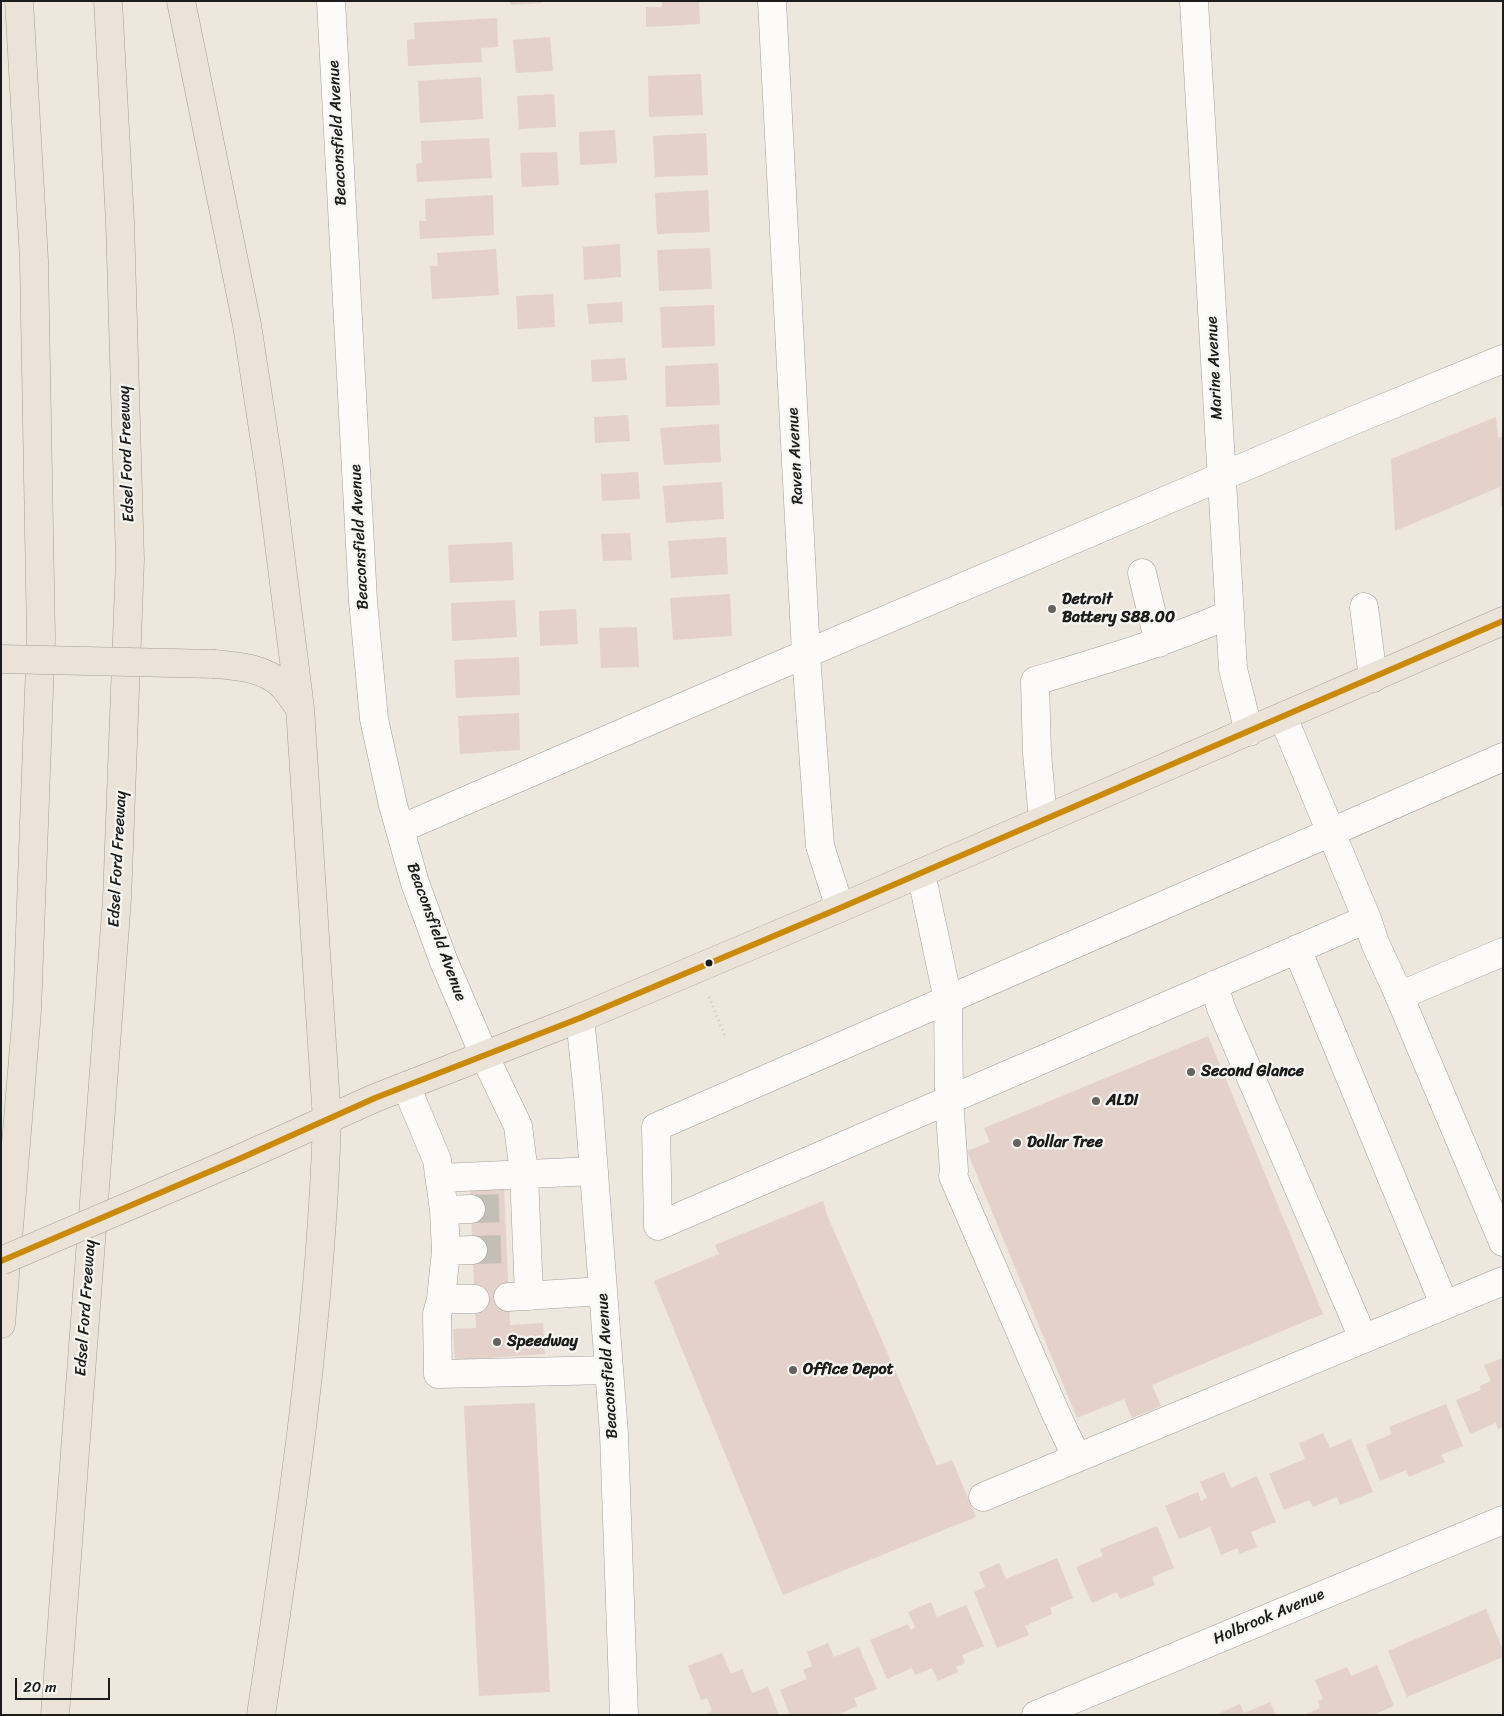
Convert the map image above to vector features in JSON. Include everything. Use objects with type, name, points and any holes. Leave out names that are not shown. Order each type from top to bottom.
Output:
[{"type":"main road","points":[[1,1324],[27,1011],[41,638],[34,260],[20,1]]},
{"type":"main road","name":"Edsel Ford Freeway","points":[[55,1715],[117,899],[130,560],[120,222],[108,1]]},
{"type":"main road","points":[[182,1],[249,334],[270,474],[300,708],[328,1120],[325,1188],[314,1329],[293,1505],[261,1715]]},
{"type":"main road","points":[[1,1261],[406,1086],[580,1018],[840,908],[1503,621]]},
{"type":"main road","points":[[1,659],[241,666],[262,673],[282,684],[300,708]]},
{"type":"street","name":"Beaconsfield Avenue","points":[[331,1],[363,601],[374,719],[393,805],[424,909],[444,962],[484,1055],[518,1126],[524,1173],[515,1207],[518,1296],[603,1291]]},
{"type":"street","name":"Raven Avenue","points":[[772,1],[806,654],[820,846],[840,908]]},
{"type":"street","name":"Marine Avenue","points":[[1194,1],[1233,669],[1249,732]]},
{"type":"street","points":[[400,828],[1221,477],[1353,429],[1503,359]]},
{"type":"street","points":[[1142,573],[1159,643]]},
{"type":"street","points":[[1364,606],[1373,678]]},
{"type":"street","points":[[1044,820],[1037,753],[1035,682],[1159,643],[1230,614]]},
{"type":"street","points":[[1283,717],[1367,919],[1375,943],[1498,1214],[1503,1242]]},
{"type":"street","points":[[1367,919],[658,1226],[656,1127],[1503,757]]},
{"type":"street","points":[[921,873],[948,1000],[953,1176],[1056,1414],[1077,1458]]},
{"type":"street","points":[[1297,949],[1444,1304]]},
{"type":"street","points":[[1399,996],[1503,952]]},
{"type":"street","points":[[1214,985],[1221,1008],[1363,1338]]},
{"type":"street","name":"Beaconsfield Avenue","points":[[580,1018],[614,1434],[624,1715]]},
{"type":"street","points":[[406,1086],[437,1160],[444,1210],[446,1251],[441,1299],[437,1314],[438,1374],[609,1370]]},
{"type":"street","points":[[440,1178],[594,1171]]},
{"type":"street","points":[[444,1210],[471,1209]]},
{"type":"street","points":[[446,1251],[473,1250]]},
{"type":"street","points":[[983,1497],[1503,1281]]},
{"type":"street","points":[[441,1299],[475,1299]]},
{"type":"street","name":"Holbrook Avenue","points":[[1036,1715],[1503,1520]]},
{"type":"path","points":[[715,1010],[726,1036]]},
{"type":"building","points":[[510,1],[542,1],[542,3],[511,5]]},
{"type":"building","points":[[662,1],[699,1],[700,24],[646,27],[646,7],[662,7]]},
{"type":"building","points":[[497,18],[498,47],[481,48],[482,62],[408,66],[407,40],[415,39],[414,23]]},
{"type":"building","points":[[550,37],[553,71],[516,73],[513,40]]},
{"type":"building","points":[[701,74],[703,115],[649,117],[648,76]]},
{"type":"building","points":[[481,77],[483,119],[420,123],[418,81]]},
{"type":"building","points":[[554,94],[556,127],[519,129],[517,96]]},
{"type":"building","points":[[615,130],[617,163],[580,165],[579,132]]},
{"type":"building","points":[[706,133],[708,175],[655,177],[653,136]]},
{"type":"building","points":[[489,138],[492,178],[417,182],[416,164],[422,163],[421,141]]},
{"type":"building","points":[[557,152],[559,185],[522,187],[520,153]]},
{"type":"building","points":[[708,190],[710,232],[657,234],[655,193]]},
{"type":"building","points":[[493,195],[494,235],[420,239],[419,221],[426,221],[425,199]]},
{"type":"building","points":[[620,244],[621,277],[584,280],[583,247]]},
{"type":"building","points":[[710,248],[712,289],[659,291],[657,250]]},
{"type":"building","points":[[496,249],[499,295],[432,299],[430,266],[438,266],[437,253]]},
{"type":"building","points":[[553,294],[555,327],[518,329],[516,296]]},
{"type":"building","points":[[622,302],[623,322],[589,324],[587,304]]},
{"type":"building","points":[[714,305],[715,346],[662,348],[660,307]]},
{"type":"building","points":[[625,358],[627,380],[592,382],[591,360]]},
{"type":"building","points":[[718,363],[720,405],[666,407],[665,366]]},
{"type":"building","points":[[628,415],[630,441],[595,443],[594,417]]},
{"type":"building","points":[[1496,417],[1498,438],[1503,436],[1503,506],[1501,506],[1500,487],[1395,531],[1391,459]]},
{"type":"building","points":[[719,424],[721,462],[664,465],[660,428]]},
{"type":"building","points":[[638,472],[640,499],[602,501],[601,474]]},
{"type":"building","points":[[722,482],[724,519],[666,523],[663,486]]},
{"type":"building","points":[[630,533],[632,560],[603,561],[601,534]]},
{"type":"building","points":[[726,537],[728,574],[671,578],[668,541]]},
{"type":"building","points":[[512,542],[514,580],[450,583],[448,545]]},
{"type":"building","points":[[730,594],[732,636],[673,640],[670,598]]},
{"type":"building","points":[[515,600],[517,637],[452,641],[451,603]]},
{"type":"building","points":[[576,609],[578,644],[540,646],[539,611]]},
{"type":"building","points":[[637,627],[639,667],[601,668],[599,628]]},
{"type":"building","points":[[519,657],[520,695],[456,698],[454,660]]},
{"type":"building","points":[[519,713],[520,750],[460,754],[458,716]]},
{"type":"building","points":[[1208,1036],[1323,1314],[1152,1385],[1161,1406],[1132,1418],[1124,1399],[1077,1418],[967,1151],[990,1142],[984,1128]]},
{"type":"building","points":[[504,1189],[510,1325],[543,1323],[545,1354],[455,1360],[453,1329],[476,1328],[470,1190]]},
{"type":"building","name":"Office Depot","points":[[823,1201],[827,1215],[937,1466],[952,1460],[976,1517],[783,1595],[654,1281],[719,1254],[715,1245]]},
{"type":"building","points":[[1503,1358],[1503,1427],[1498,1429],[1496,1423],[1470,1434],[1456,1400],[1481,1390],[1480,1386],[1491,1381],[1484,1365]]},
{"type":"building","points":[[535,1403],[550,1692],[479,1696],[464,1406]]},
{"type":"building","points":[[1446,1404],[1463,1446],[1441,1455],[1445,1462],[1409,1477],[1406,1470],[1380,1481],[1366,1445],[1392,1434],[1389,1427]]},
{"type":"building","points":[[1323,1433],[1330,1448],[1351,1439],[1373,1492],[1340,1505],[1337,1497],[1313,1507],[1309,1500],[1284,1510],[1269,1474],[1305,1459],[1299,1443]]},
{"type":"building","points":[[1224,1472],[1231,1488],[1257,1476],[1276,1522],[1251,1532],[1257,1547],[1240,1554],[1237,1548],[1221,1555],[1210,1527],[1179,1539],[1165,1506],[1198,1492],[1201,1501],[1207,1498],[1200,1482]]},
{"type":"building","points":[[1157,1526],[1174,1568],[1152,1577],[1155,1585],[1120,1599],[1117,1592],[1092,1603],[1076,1567],[1103,1556],[1100,1549]]},
{"type":"building","points":[[1057,1558],[1073,1598],[1050,1608],[1052,1614],[1025,1626],[1029,1635],[997,1648],[974,1592],[985,1587],[979,1572],[999,1563],[1006,1579]]},
{"type":"building","points":[[931,1602],[937,1617],[966,1605],[984,1646],[962,1655],[965,1663],[956,1667],[958,1672],[938,1681],[932,1668],[915,1675],[912,1668],[887,1679],[870,1640],[908,1624],[911,1630],[915,1627],[908,1612]]},
{"type":"building","points":[[1486,1609],[1503,1650],[1503,1657],[1407,1697],[1388,1651]]},
{"type":"building","points":[[828,1643],[834,1657],[859,1647],[877,1689],[854,1698],[857,1706],[837,1715],[790,1715],[780,1690],[807,1679],[803,1670],[812,1666],[807,1652]]},
{"type":"building","points":[[722,1653],[731,1674],[742,1669],[752,1693],[768,1687],[779,1715],[703,1715],[712,1711],[707,1698],[701,1700],[688,1666]]},
{"type":"building","points":[[1377,1665],[1394,1706],[1373,1715],[1304,1715],[1320,1708],[1318,1701],[1323,1699],[1315,1680],[1347,1667],[1351,1676]]},
{"type":"building","points":[[1270,1702],[1276,1715],[1215,1715],[1240,1704],[1244,1713]]},
{"type":"tunnel","points":[[471,1209],[504,1208]]},
{"type":"tunnel","points":[[473,1250],[507,1249]]},
{"type":"transit line","points":[[1,1261],[239,1159],[375,1098],[580,1018],[840,908],[1503,621]]},
{"type":"place","name":"Detroit Battery S88.00","points":[[1052,609]]},
{"type":"place","name":"Second Glance","points":[[1191,1072]]},
{"type":"place","name":"ALDI","points":[[1096,1101]]},
{"type":"place","name":"Dollar Tree","points":[[1017,1143]]},
{"type":"place","name":"Speedway","points":[[497,1342]]},
{"type":"place","name":"Office Depot","points":[[793,1370]]}]
